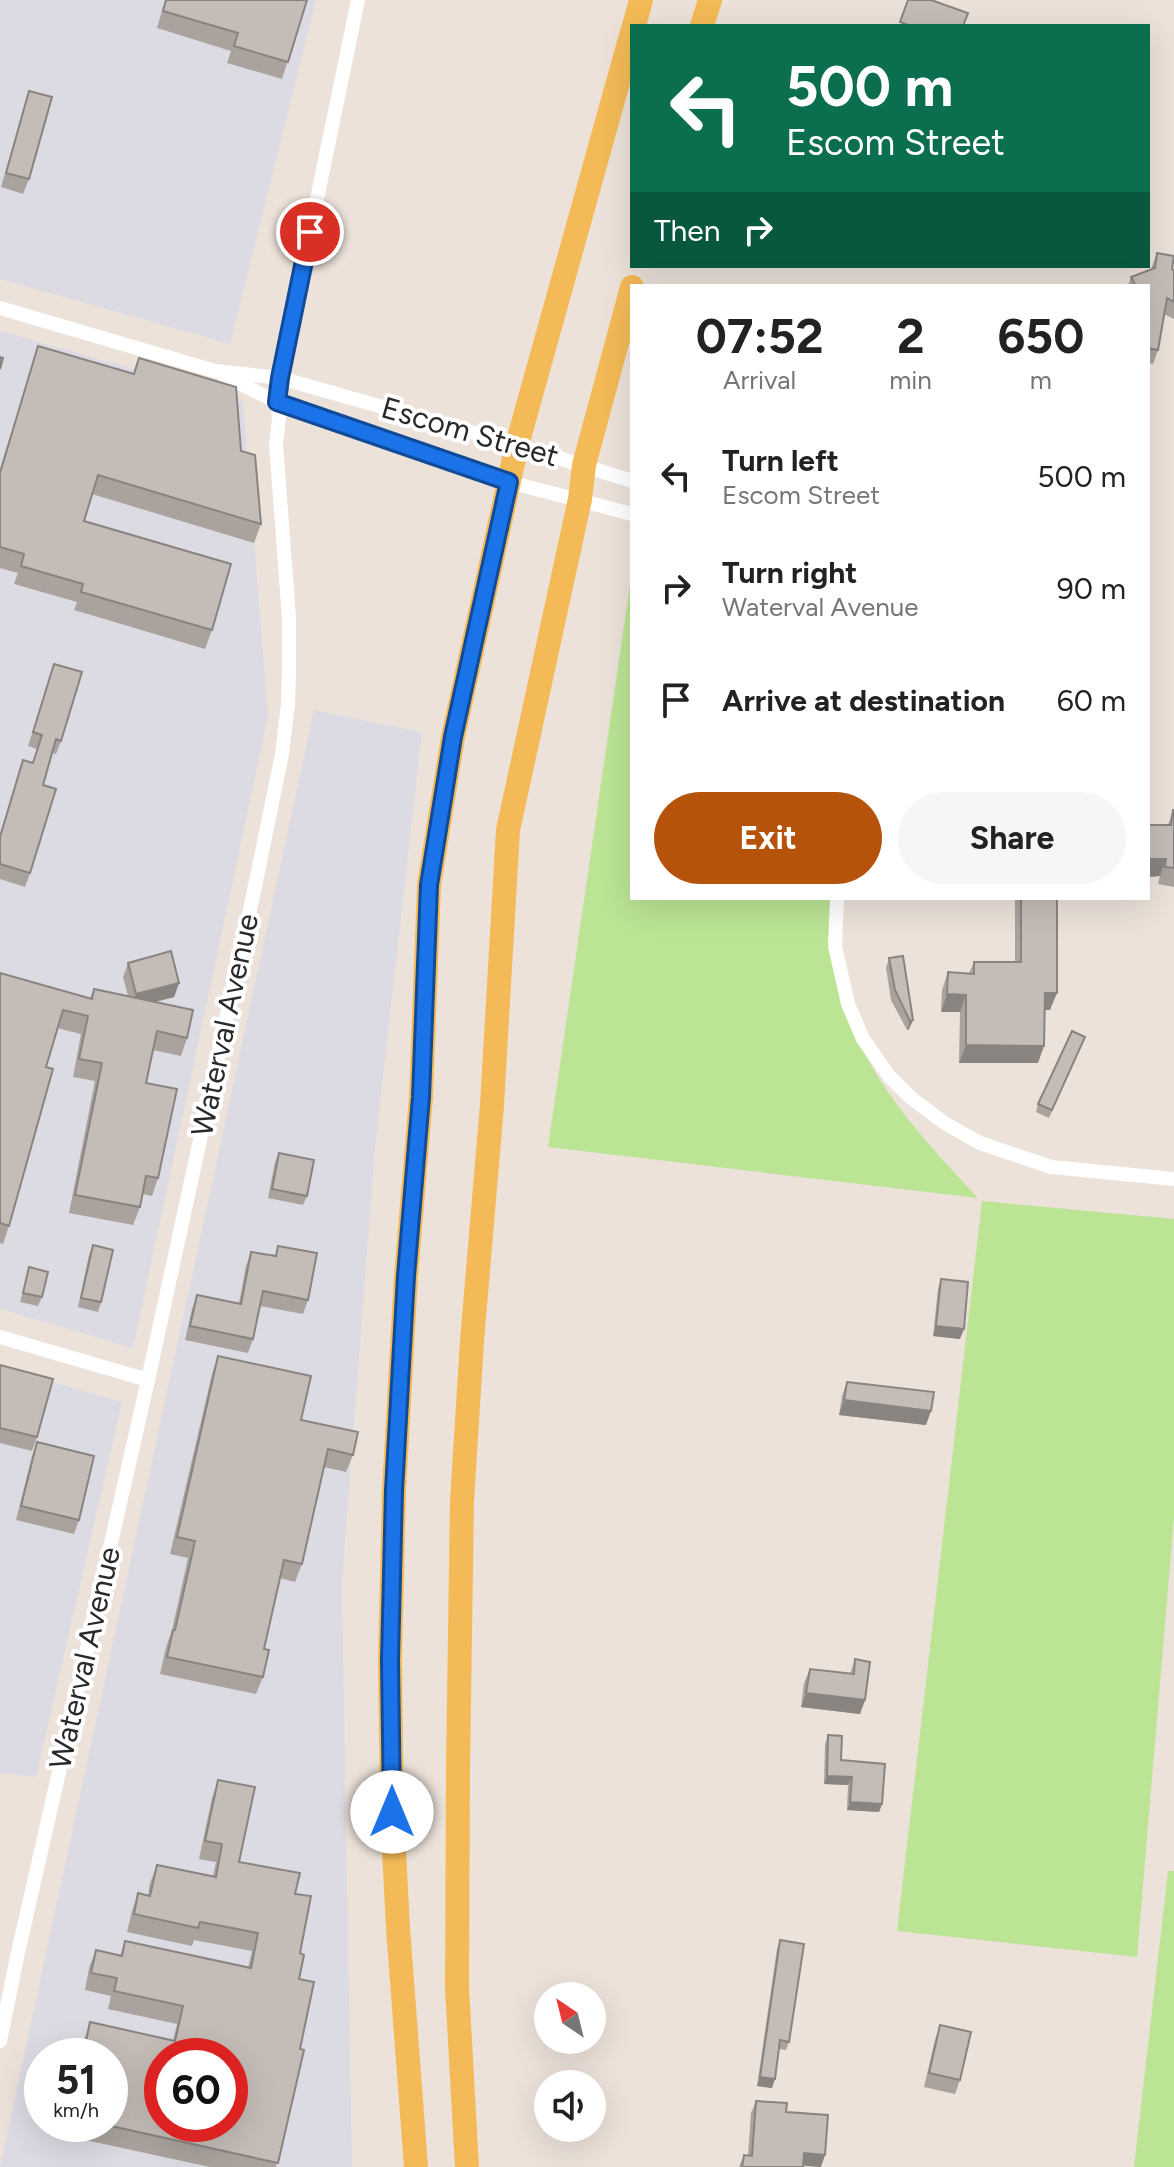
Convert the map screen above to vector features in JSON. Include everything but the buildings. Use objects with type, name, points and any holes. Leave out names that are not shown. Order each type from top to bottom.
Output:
[{"type":"main road","points":[[635,24],[641,0]]},
{"type":"main road","points":[[703,24],[710,0]]},
{"type":"main road","points":[[416,2167],[392,1812],[390,1660],[396,1444],[421,1097],[429,885],[453,737],[517,445],[630,39]]},
{"type":"main road","points":[[467,2167],[457,1987],[462,1501],[492,1105],[508,830],[580,499],[584,465],[630,294]]},
{"type":"street","name":"Waterval Avenue","points":[[0,2041],[148,1380],[282,754],[288,704],[289,632],[277,456],[277,402],[358,0]]},
{"type":"street","name":"Escom Street","points":[[0,308],[215,371],[280,378],[630,480]]},
{"type":"street","name":"Escom Street","points":[[215,371],[277,402],[509,482],[630,513]]},
{"type":"street","points":[[837,900],[835,946],[848,1004],[863,1039],[889,1076],[911,1098],[946,1124],[980,1143],[1051,1167],[1174,1179]]},
{"type":"street","points":[[0,1337],[148,1380]]},
{"type":"shaded area","points":[[0,0],[316,0],[230,344],[0,279]]},
{"type":"shaded area","points":[[0,331],[243,400],[268,716],[133,1348],[0,1309]]},
{"type":"shaded area","points":[[314,710],[422,732],[375,1148],[342,1583],[352,2167],[0,2167],[24,2056],[24,2142],[128,2142],[128,2038],[28,2038]]},
{"type":"shaded area","points":[[0,1367],[122,1402],[36,1777],[0,1773]]},
{"type":"green space","points":[[630,585],[630,900],[838,900],[839,978],[859,1042],[892,1098],[978,1198],[548,1147]]},
{"type":"green space","points":[[982,1201],[1174,1219],[1174,1517],[1137,1957],[897,1931]]},
{"type":"green space","points":[[1168,1871],[1174,1871],[1174,2167],[1134,2167]]},
{"type":"route","points":[[310,232],[277,402],[509,482],[453,737],[429,885],[421,1097],[406,1276],[394,1490],[390,1660],[392,1812]]}]
